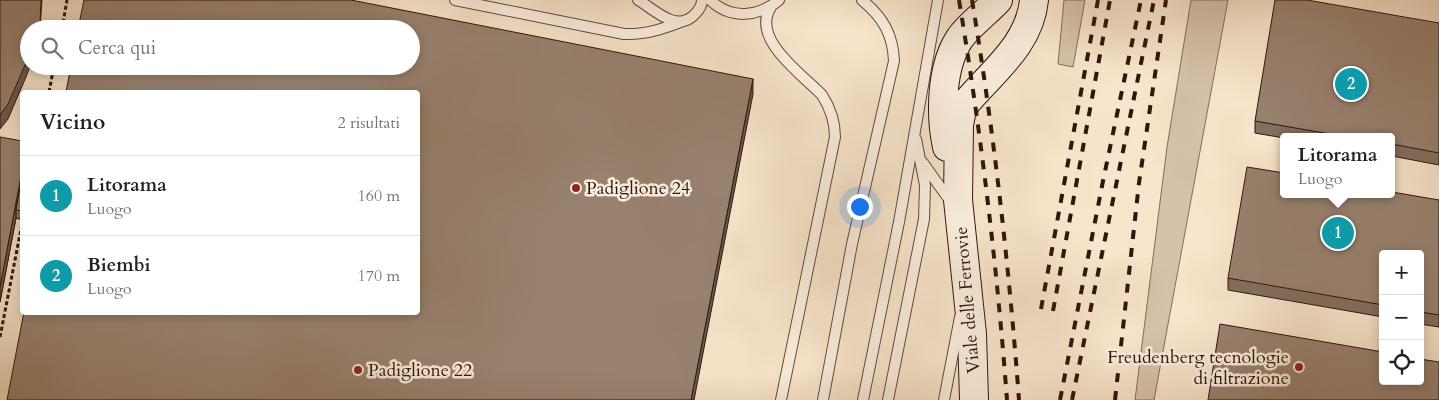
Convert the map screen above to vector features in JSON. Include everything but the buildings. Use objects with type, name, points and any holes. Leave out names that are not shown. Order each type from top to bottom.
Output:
[{"type":"street","name":"Viale delle Ferrovie","points":[[974,400],[973,352],[967,284],[958,200],[944,137],[943,97],[951,55],[961,36],[998,0]]},
{"type":"street","name":"Viale delle Ferrovie","points":[[958,200],[960,125],[966,103],[1021,41],[1029,24],[1034,0]]},
{"type":"lane","points":[[455,0],[624,34],[657,31],[686,20],[697,12],[702,5],[702,0]]},
{"type":"lane","points":[[638,0],[663,18],[686,20]]},
{"type":"lane","points":[[710,0],[721,8],[740,14],[761,12],[779,0]]},
{"type":"lane","points":[[823,400],[852,244],[894,61],[891,39],[887,28],[879,16],[862,0]]},
{"type":"lane","points":[[863,400],[899,222],[938,0]]},
{"type":"lane","points":[[771,7],[767,13],[766,20],[770,40],[780,55],[822,95],[827,103],[835,126],[835,137],[781,400]]},
{"type":"lane","points":[[888,400],[924,219],[924,184],[915,125]]},
{"type":"lane","points":[[918,151],[929,174],[943,190],[953,206],[962,236]]},
{"type":"lane","points":[[944,400],[967,284]]},
{"type":"path","points":[[64,20],[68,0]]},
{"type":"path","points":[[49,90],[52,75]]},
{"type":"path","points":[[0,337],[20,234]]},
{"type":"shaded area","points":[[1064,0],[1085,0],[1073,67],[1058,64]]},
{"type":"shaded area","points":[[1191,0],[1228,0],[1154,400],[1135,400],[1167,147]]},
{"type":"railway","points":[[959,0],[988,200],[1007,400]]},
{"type":"railway","points":[[972,0],[1000,200],[1019,400]]},
{"type":"railway","points":[[1041,309],[1098,0]]},
{"type":"railway","points":[[1053,311],[1110,0]]},
{"type":"railway","points":[[1060,400],[1141,0]]},
{"type":"railway","points":[[1072,400],[1154,0]]},
{"type":"railway","points":[[1115,400],[1139,183],[1166,0]]},
{"type":"place","name":"Biembi","points":[[1351,84]]},
{"type":"place","name":"Padiglione 24","points":[[576,188]]},
{"type":"place","name":"Litorama","points":[[1338,233]]},
{"type":"place","name":"Freudenberg tecnologie di filtrazione","points":[[1299,367]]},
{"type":"place","name":"Padiglione 22","points":[[358,370]]}]
